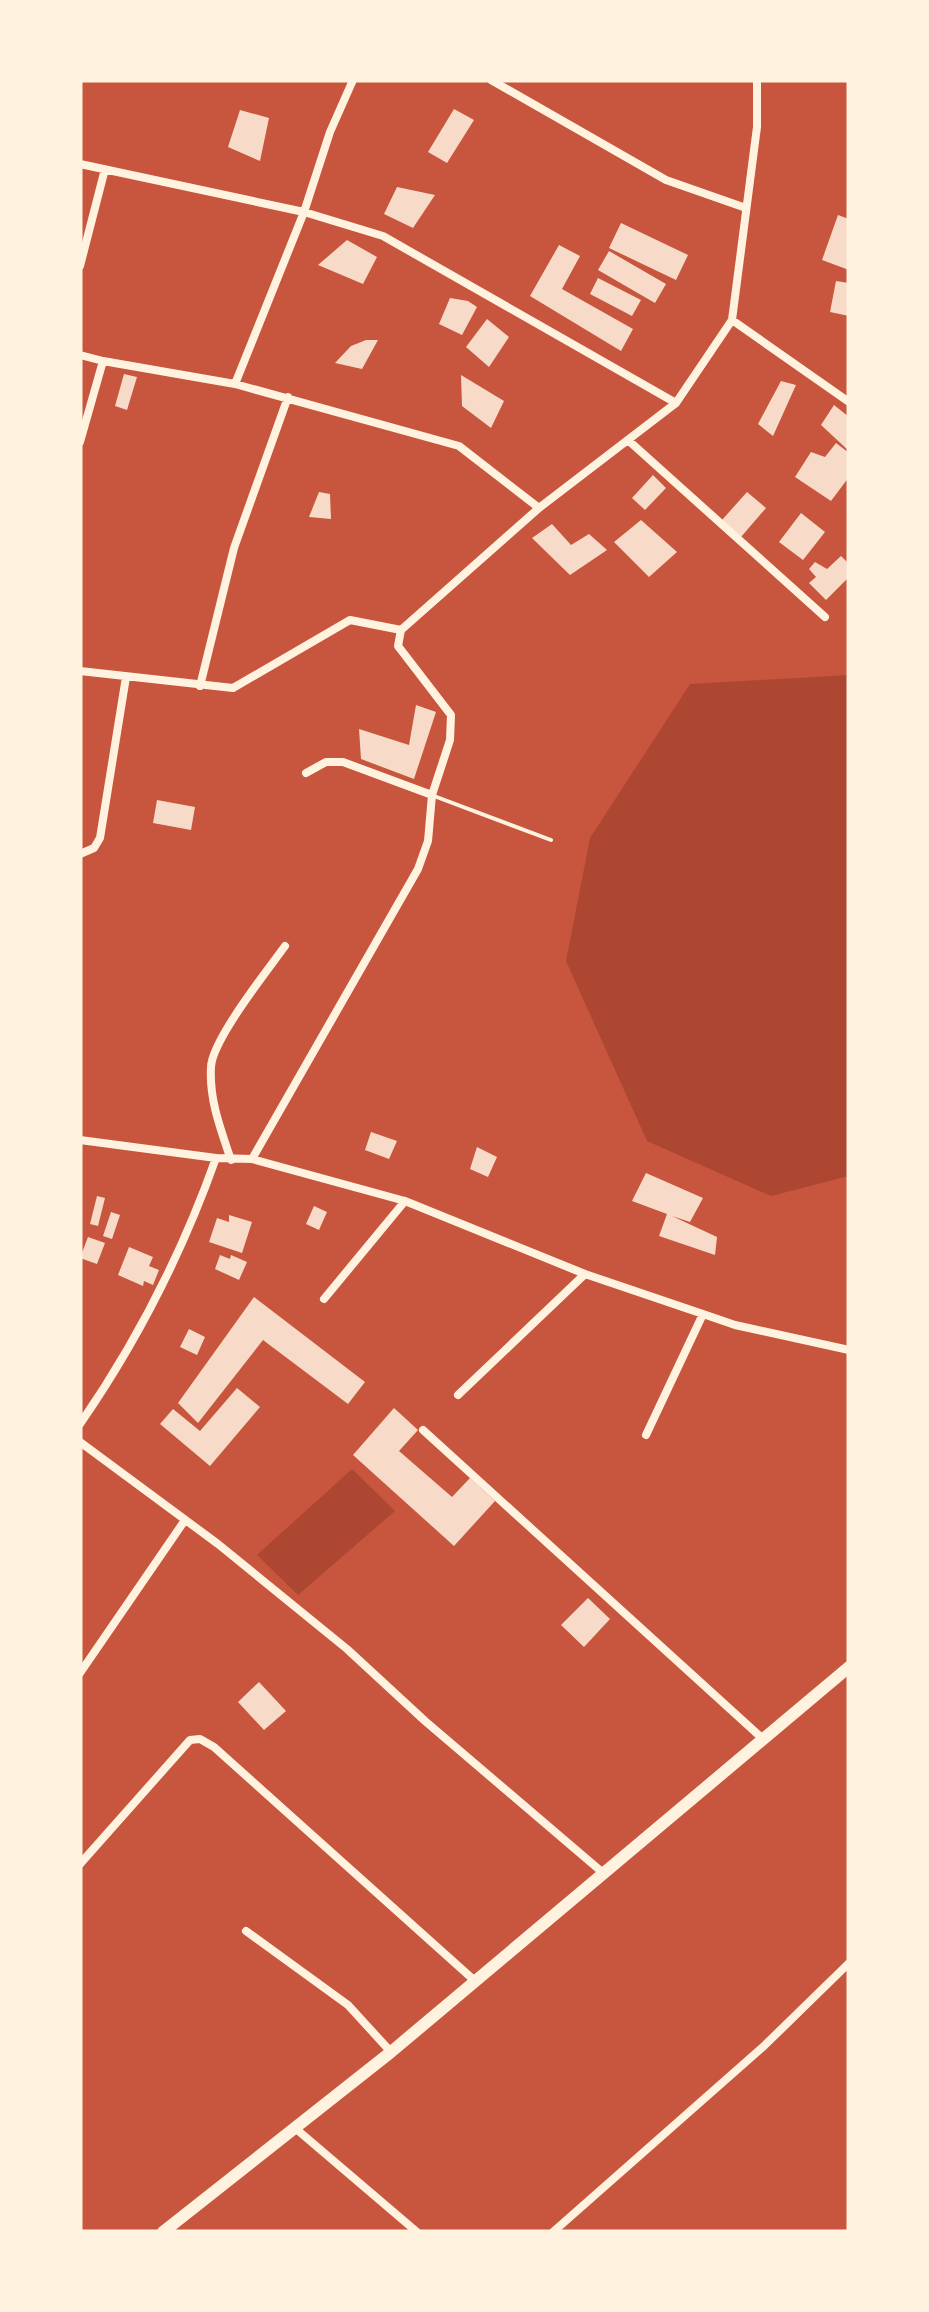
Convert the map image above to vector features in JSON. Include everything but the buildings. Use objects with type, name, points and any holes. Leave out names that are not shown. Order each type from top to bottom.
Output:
[{"type":"main road","points":[[163,2232],[391,2052],[849,1667]]},
{"type":"street","points":[[234,384],[353,80]]},
{"type":"street","points":[[492,80],[666,180],[746,208]]},
{"type":"street","points":[[252,1159],[418,869],[428,841],[432,795],[450,740],[451,715],[398,646],[401,630],[538,508],[676,403],[732,320],[757,128],[757,80]]},
{"type":"street","points":[[80,164],[304,212],[383,236],[676,403]]},
{"type":"street","points":[[80,266],[104,169]]},
{"type":"street","points":[[732,320],[849,402]]},
{"type":"street","points":[[80,355],[234,384],[458,446],[538,508]]},
{"type":"street","points":[[80,442],[102,361]]},
{"type":"street","points":[[200,686],[234,548],[288,397]]},
{"type":"street","points":[[629,440],[825,618]]},
{"type":"street","points":[[80,671],[233,688],[350,620],[401,630]]},
{"type":"street","points":[[80,854],[94,848],[100,838],[126,677]]},
{"type":"street","points":[[306,773],[326,762],[343,762],[432,795]]},
{"type":"street","points":[[230,1160],[213,1107],[210,1063],[224,1034],[285,946]]},
{"type":"street","points":[[80,1140],[230,1160],[252,1159],[405,1201],[586,1274],[735,1325],[849,1350]]},
{"type":"street","points":[[80,1424],[101,1394],[180,1248],[216,1158]]},
{"type":"street","points":[[324,1299],[405,1201]]},
{"type":"street","points":[[458,1395],[586,1274]]},
{"type":"street","points":[[646,1435],[703,1314]]},
{"type":"street","points":[[423,1430],[762,1739]]},
{"type":"street","points":[[80,1442],[186,1520],[347,1649],[602,1872]]},
{"type":"street","points":[[80,1673],[186,1520]]},
{"type":"street","points":[[80,1864],[190,1740],[200,1739],[214,1747],[475,1981]]},
{"type":"street","points":[[246,1931],[348,2005],[391,2052]]},
{"type":"street","points":[[553,2232],[764,2046],[849,1964]]},
{"type":"street","points":[[294,2128],[416,2232]]},
{"type":"street","points":[[176,2222],[188,2232]]},
{"type":"lane","points":[[432,795],[551,840]]},
{"type":"shaded area","points":[[849,675],[849,1176],[771,1196],[647,1141],[566,961],[590,838],[690,684]]},
{"type":"shaded area","points":[[352,1469],[395,1511],[298,1595],[257,1555]]}]
